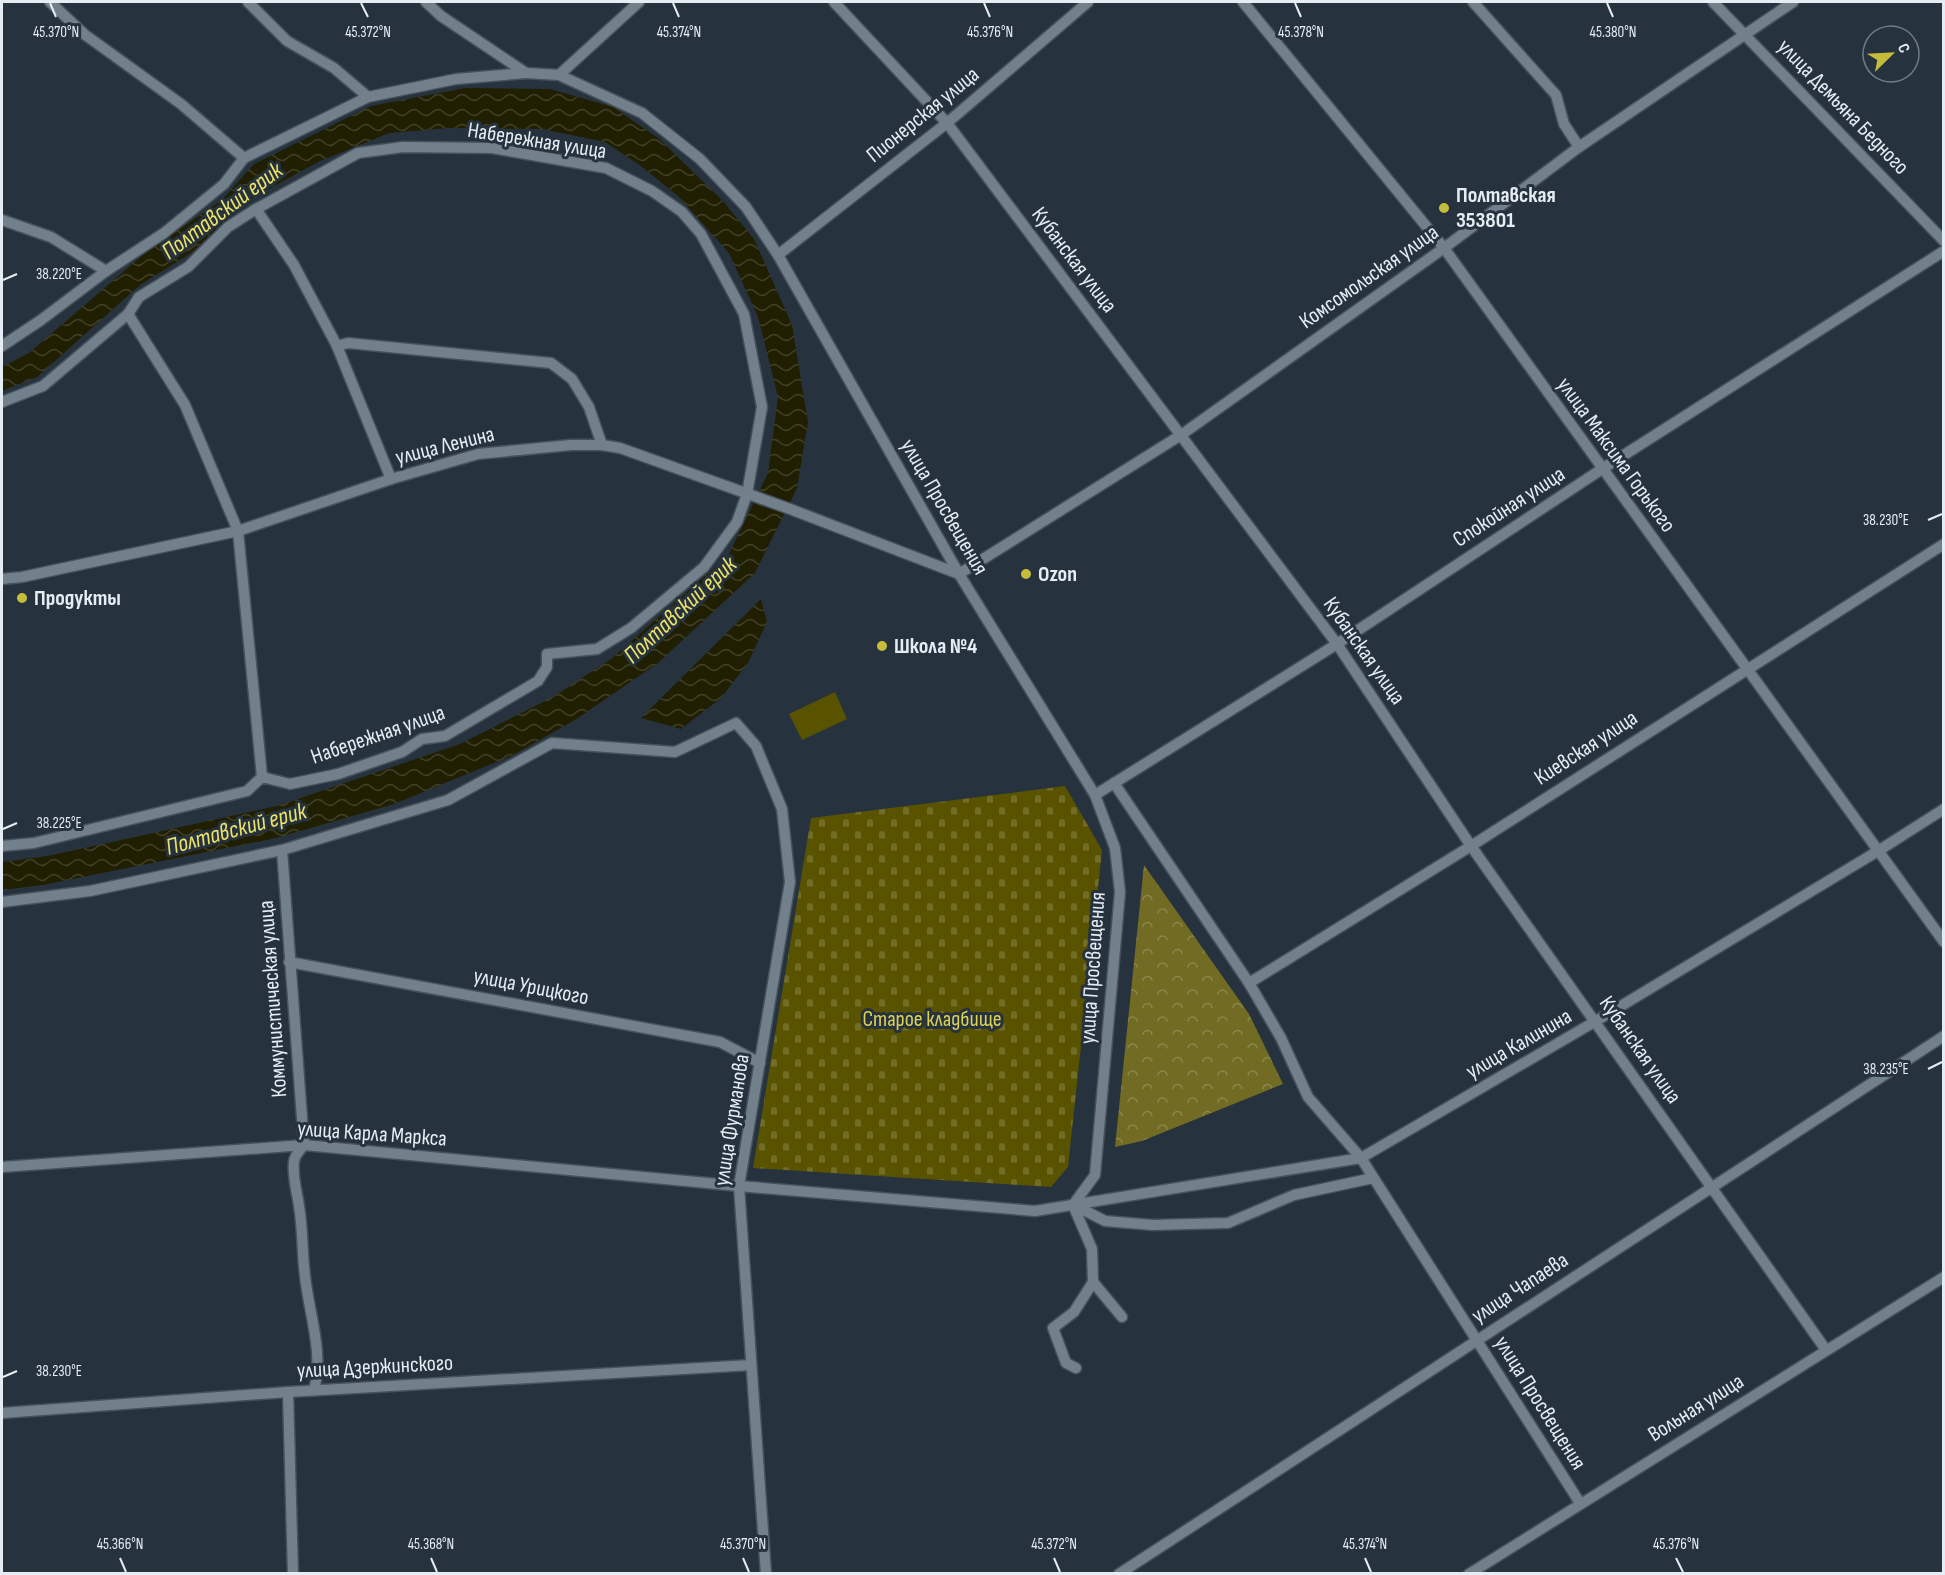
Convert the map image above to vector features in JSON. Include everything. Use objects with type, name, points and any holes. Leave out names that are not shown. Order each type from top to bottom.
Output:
[{"type":"street","points":[[50,2],[84,34],[181,104],[244,158]]},
{"type":"street","points":[[248,2],[287,41],[334,68],[368,97]]},
{"type":"street","points":[[426,2],[441,16],[526,73]]},
{"type":"street","points":[[559,75],[639,2]]},
{"type":"street","name":"Кубанская улица","points":[[834,2],[947,123],[1337,644],[1471,846],[1826,1350]]},
{"type":"street","name":"Пионерская улица","points":[[778,255],[947,123],[1088,2]]},
{"type":"street","name":"улица Максима Горького","points":[[1243,2],[1444,248],[1745,669],[1944,942]]},
{"type":"street","points":[[1473,2],[1556,95],[1563,124],[1579,147]]},
{"type":"street","name":"улица Демьяна Бедного","points":[[1713,2],[1944,241]]},
{"type":"street","name":"Комсомольская улица","points":[[959,574],[1181,435],[1444,248],[1579,147],[1793,2]]},
{"type":"street","points":[[2,346],[164,232],[224,184],[244,158],[368,97],[456,80],[526,73]]},
{"type":"street","name":"улица Просвещения","points":[[526,73],[559,75],[642,113],[700,159],[746,207],[778,255],[959,574],[1095,795],[1115,848],[1120,892],[1095,1175],[1073,1205]]},
{"type":"street","name":"Набережная улица","points":[[2,402],[43,386],[128,314],[139,297],[188,267],[228,227],[358,153],[403,147],[492,148],[606,168],[652,190],[682,212],[701,234],[744,314],[762,407],[747,494],[737,522],[704,567],[631,628],[597,649],[547,654],[548,667],[538,681],[445,736],[422,739],[402,752],[338,774],[290,784],[262,777]]},
{"type":"street","points":[[256,209],[294,264],[337,346],[392,479]]},
{"type":"street","points":[[2,220],[51,237],[106,271]]},
{"type":"street","name":"Спокойная улица","points":[[1095,795],[1337,644],[1602,469],[1944,251]]},
{"type":"street","points":[[2,846],[34,843],[247,791],[262,777],[238,531],[185,405],[128,314]]},
{"type":"street","points":[[337,346],[348,343],[551,363],[572,379],[578,388],[589,407],[602,445]]},
{"type":"street","name":"улица Ленина","points":[[2,579],[22,578],[238,531],[392,479],[478,454],[571,444],[620,448],[790,509],[959,574]]},
{"type":"street","name":"Киевская улица","points":[[1249,983],[1471,846],[1944,544]]},
{"type":"street","name":"улица Фурманова","points":[[282,850],[448,800],[552,743],[675,752],[736,723],[756,746],[782,809],[790,882],[739,1186],[766,1574]]},
{"type":"street","name":"улица Просвещения","points":[[1114,783],[1249,983],[1281,1038],[1308,1096],[1361,1158],[1580,1503]]},
{"type":"street","name":"улица Калинина","points":[[1073,1205],[1361,1158],[1596,1021],[1944,809]]},
{"type":"street","points":[[2,902],[90,891],[282,850]]},
{"type":"street","name":"Коммунистическая улица","points":[[282,850],[304,1145],[294,1158],[294,1182],[300,1207],[305,1278],[316,1342],[318,1375],[314,1390]]},
{"type":"street","name":"улица Урицкого","points":[[290,962],[720,1041],[760,1063]]},
{"type":"street","name":"улица Чапаева","points":[[1119,1574],[1944,1036]]},
{"type":"street","name":"улица Карла Маркса","points":[[2,1167],[304,1145],[1035,1211],[1073,1205]]},
{"type":"street","points":[[1073,1205],[1105,1221],[1153,1225],[1228,1223],[1294,1195],[1373,1178]]},
{"type":"street","points":[[1073,1205],[1092,1249],[1093,1282],[1074,1312],[1053,1328],[1066,1363],[1076,1368]]},
{"type":"street","name":"Вольная улица","points":[[1469,1574],[1944,1277]]},
{"type":"street","points":[[1093,1282],[1122,1317]]},
{"type":"street","name":"улица Дзержинского","points":[[2,1413],[314,1390],[751,1365]]},
{"type":"street","points":[[288,1392],[293,1574]]},
{"type":"green space","points":[[835,692],[847,719],[802,740],[789,714]]},
{"type":"green space","name":"Старое кладбище","points":[[1065,786],[1102,850],[1068,1167],[1051,1187],[753,1168],[811,818]]},
{"type":"green space","points":[[1144,865],[1249,1014],[1283,1084],[1142,1141],[1115,1147]]},
{"type":"water","name":"Полтавский ерик","points":[[465,88],[550,89],[613,107],[658,138],[722,200],[754,239],[792,325],[808,422],[797,488],[755,573],[658,663],[575,720],[511,756],[394,804],[276,838],[43,885],[2,890],[2,862],[48,856],[277,806],[460,744],[553,697],[611,659],[728,556],[768,473],[778,397],[758,317],[729,253],[679,197],[641,166],[605,142],[542,129],[449,128],[389,133],[318,162],[245,202],[191,253],[140,285],[37,377],[2,391],[2,367],[29,353],[144,254],[222,200],[254,164],[371,106]]},
{"type":"water","points":[[761,599],[767,622],[748,663],[720,699],[681,729],[641,718]]},
{"type":"place","name":"Полтавская 353801","points":[[1444,208]]},
{"type":"place","name":"Ozon","points":[[1026,574]]},
{"type":"place","name":"Продукты","points":[[22,598]]},
{"type":"place","name":"Школа №4","points":[[882,646]]}]
